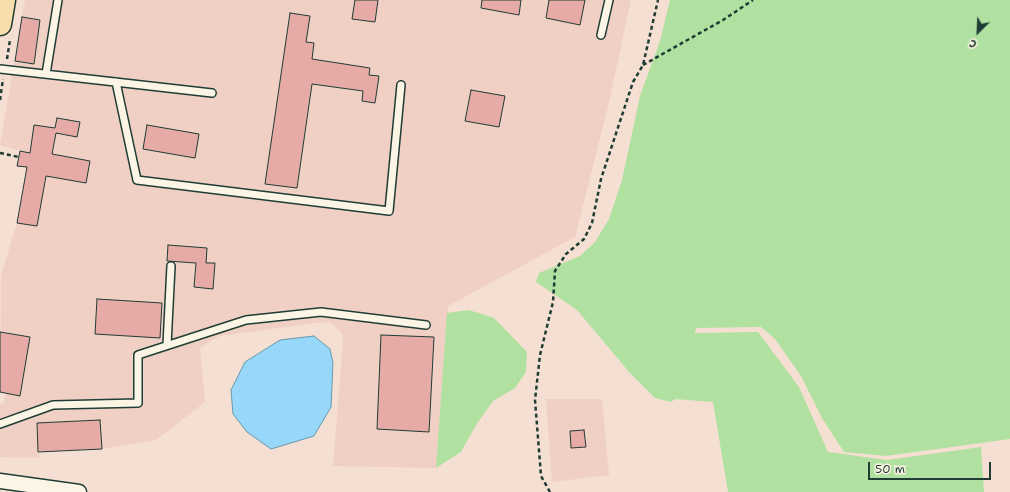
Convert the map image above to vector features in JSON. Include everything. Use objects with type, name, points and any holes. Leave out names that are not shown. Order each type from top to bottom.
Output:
[{"type":"main road","points":[[4,0],[5,31]]},
{"type":"street","points":[[0,481],[79,492]]},
{"type":"lane","points":[[46,74],[58,0]]},
{"type":"lane","points":[[601,35],[609,0]]},
{"type":"lane","points":[[2,69],[212,93]]},
{"type":"lane","points":[[116,82],[137,180],[389,212],[401,85]]},
{"type":"lane","points":[[167,345],[171,266]]},
{"type":"lane","points":[[0,424],[53,405],[138,403],[138,355],[246,320],[321,312],[426,325]]},
{"type":"path","points":[[550,492],[541,476],[535,400],[540,354],[552,302],[555,271],[566,254],[584,239],[592,223],[601,179],[633,82],[643,65],[658,0]]},
{"type":"path","points":[[643,65],[723,20],[753,0]]},
{"type":"path","points":[[0,100],[5,31]]},
{"type":"path","points":[[0,153],[19,157]]},
{"type":"shaded area","points":[[25,0],[631,0],[609,102],[575,237],[448,306],[436,468],[333,466],[343,341],[342,333],[330,322],[219,336],[200,348],[205,402],[156,440],[102,449],[39,452],[39,458],[0,457],[0,404],[4,403],[5,394],[0,392],[1,275],[17,223],[27,168],[17,166],[20,151],[0,145]]},
{"type":"shaded area","points":[[546,399],[602,399],[609,475],[552,482]]},
{"type":"green space","points":[[670,0],[1010,0],[1010,439],[886,456],[844,452],[822,418],[801,376],[775,339],[761,327],[696,328],[695,333],[758,332],[799,387],[828,452],[887,460],[981,447],[984,492],[728,492],[713,402],[675,399],[671,402],[655,398],[629,372],[577,310],[536,282],[539,273],[580,256],[595,242],[609,219],[622,180],[640,96],[660,41]]},
{"type":"green space","points":[[469,310],[494,318],[527,352],[526,372],[515,388],[493,401],[476,425],[461,452],[436,468],[447,313]]},
{"type":"water","points":[[314,336],[330,349],[333,363],[331,407],[314,436],[271,449],[247,432],[233,414],[231,390],[245,362],[280,340]]},
{"type":"building","points":[[355,0],[378,0],[375,22],[352,19]]},
{"type":"building","points":[[482,0],[521,0],[519,15],[481,8]]},
{"type":"building","points":[[549,0],[585,0],[580,25],[546,18]]},
{"type":"building","points":[[290,13],[310,16],[306,42],[314,43],[312,59],[370,68],[369,75],[379,76],[375,103],[362,101],[363,91],[312,84],[297,188],[265,184]]},
{"type":"building","points":[[22,17],[40,20],[34,64],[15,61]]},
{"type":"building","points":[[471,90],[505,96],[499,127],[465,121]]},
{"type":"building","points":[[57,118],[80,122],[77,137],[56,133],[52,154],[90,161],[86,183],[46,176],[37,226],[17,223],[27,167],[17,166],[20,151],[30,153],[34,125],[55,128]]},
{"type":"building","points":[[147,125],[199,134],[195,158],[143,149]]},
{"type":"building","points":[[168,245],[207,248],[206,263],[215,263],[213,289],[194,287],[196,263],[167,261]]},
{"type":"building","points":[[97,299],[162,303],[160,338],[95,334]]},
{"type":"building","points":[[0,332],[30,337],[20,396],[0,392]]},
{"type":"building","points":[[381,335],[434,337],[429,432],[377,429]]},
{"type":"building","points":[[100,420],[102,449],[38,452],[37,423]]},
{"type":"building","points":[[584,430],[586,447],[571,448],[570,431]]}]
